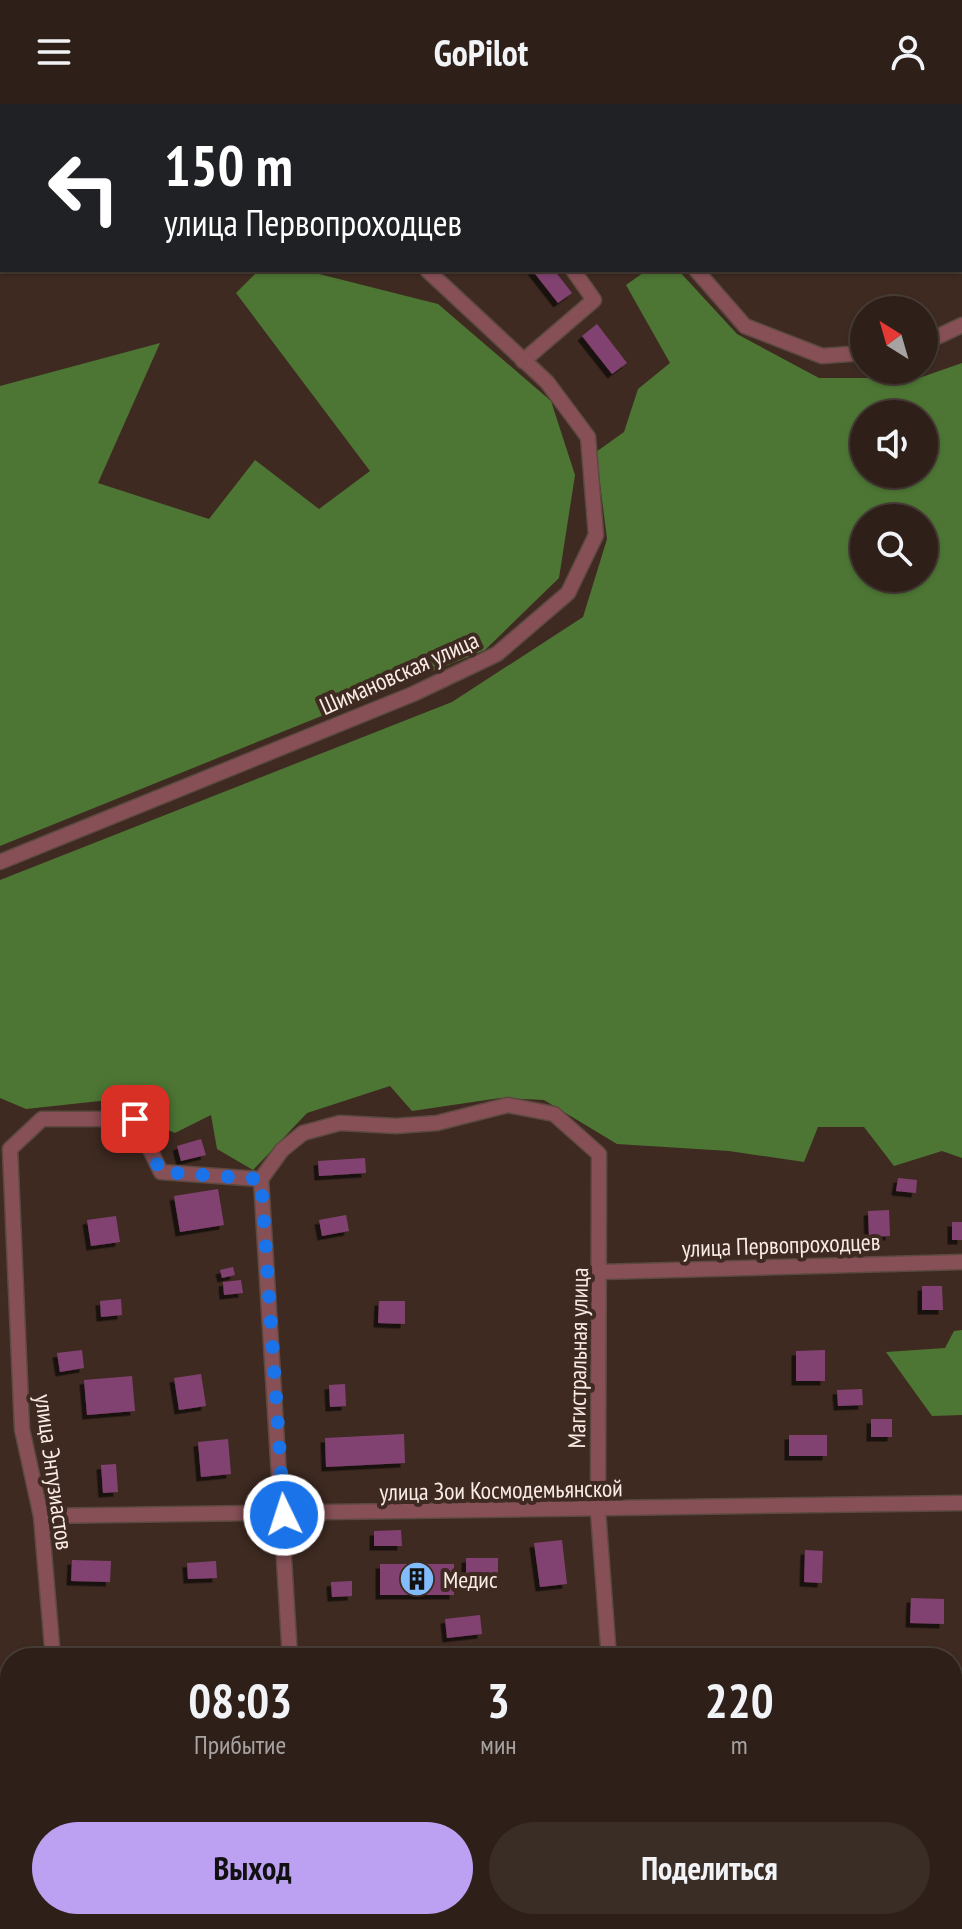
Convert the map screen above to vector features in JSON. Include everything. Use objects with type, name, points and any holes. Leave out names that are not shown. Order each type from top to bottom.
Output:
[{"type":"street","name":"Шимановская улица","points":[[0,862],[413,694],[497,654],[568,593],[596,535],[588,437],[547,382],[429,272]]},
{"type":"street","points":[[523,361],[594,300],[574,272]]},
{"type":"street","points":[[698,272],[745,326],[822,356],[850,354]]},
{"type":"street","points":[[938,336],[962,325]]},
{"type":"street","name":"Магистральная улица","points":[[261,1179],[282,1150],[303,1133],[340,1123],[396,1126],[437,1123],[508,1105],[554,1114],[599,1154],[598,1511],[608,1648]]},
{"type":"street","name":"улица Энтузиастов","points":[[52,1648],[41,1516],[22,1429],[10,1149],[42,1119],[135,1119],[161,1172],[261,1179]]},
{"type":"street","points":[[261,1179],[284,1515],[290,1648]]},
{"type":"street","name":"улица Первопроходцев","points":[[601,1272],[962,1262]]},
{"type":"street","name":"улица Зои Космодемьянской","points":[[41,1516],[598,1511],[962,1503]]},
{"type":"green space","points":[[257,272],[311,272],[438,304],[551,401],[575,475],[559,578],[485,650],[0,846],[0,386],[160,343],[98,483],[209,519],[255,460],[319,509],[370,471],[236,293]]},
{"type":"green space","points":[[644,272],[680,272],[737,334],[819,378],[850,378],[850,384],[938,384],[938,371],[962,363],[962,1158],[942,1151],[894,1166],[864,1127],[818,1127],[804,1162],[729,1151],[617,1144],[544,1100],[500,1098],[412,1111],[390,1086],[307,1113],[253,1170],[217,1149],[211,1115],[175,1133],[100,1101],[26,1109],[0,1098],[0,880],[452,702],[583,617],[607,539],[596,452],[624,432],[638,389],[670,363],[626,285]]},
{"type":"green space","points":[[962,1330],[962,1415],[932,1416],[886,1352],[945,1348],[954,1331]]},
{"type":"building","points":[[534,272],[556,272],[572,293],[558,303]]},
{"type":"building","points":[[597,324],[627,363],[612,374],[582,336]]},
{"type":"building","points":[[201,1139],[206,1155],[181,1161],[177,1146]]},
{"type":"building","points":[[365,1158],[366,1173],[319,1176],[318,1161]]},
{"type":"building","points":[[898,1178],[917,1180],[916,1193],[896,1191]]},
{"type":"building","points":[[218,1189],[224,1225],[180,1232],[174,1196]]},
{"type":"building","points":[[889,1210],[890,1236],[869,1237],[868,1211]]},
{"type":"building","points":[[346,1215],[349,1231],[322,1236],[319,1220]]},
{"type":"building","points":[[116,1216],[120,1242],[91,1246],[87,1220]]},
{"type":"building","points":[[952,1222],[962,1222],[962,1240],[952,1240]]},
{"type":"building","points":[[233,1267],[235,1275],[222,1278],[220,1270]]},
{"type":"building","points":[[241,1280],[243,1293],[224,1295],[223,1282]]},
{"type":"building","points":[[922,1286],[942,1286],[943,1310],[922,1310]]},
{"type":"building","points":[[121,1299],[122,1315],[101,1317],[100,1301]]},
{"type":"building","points":[[379,1301],[405,1301],[405,1324],[378,1323]]},
{"type":"building","points":[[82,1350],[84,1368],[60,1372],[57,1353]]},
{"type":"building","points":[[825,1350],[825,1381],[796,1381],[796,1351]]},
{"type":"building","points":[[201,1374],[206,1406],[179,1410],[174,1378]]},
{"type":"building","points":[[132,1376],[135,1411],[87,1415],[84,1380]]},
{"type":"building","points":[[345,1384],[346,1406],[330,1407],[329,1385]]},
{"type":"building","points":[[862,1389],[863,1405],[838,1406],[837,1390]]},
{"type":"building","points":[[871,1419],[892,1419],[892,1437],[871,1437]]},
{"type":"building","points":[[404,1434],[405,1463],[326,1467],[325,1438]]},
{"type":"building","points":[[789,1435],[827,1435],[827,1456],[789,1456]]},
{"type":"building","points":[[228,1439],[231,1474],[201,1477],[198,1442]]},
{"type":"building","points":[[116,1464],[118,1492],[103,1493],[101,1465]]},
{"type":"building","points":[[401,1530],[402,1546],[374,1546],[374,1531]]},
{"type":"building","points":[[562,1540],[567,1584],[540,1587],[534,1543]]},
{"type":"building","points":[[805,1550],[823,1551],[822,1583],[804,1582]]},
{"type":"building","points":[[466,1558],[498,1558],[498,1581],[466,1581]]},
{"type":"building","points":[[72,1560],[111,1561],[110,1582],[71,1581]]},
{"type":"building","points":[[216,1561],[217,1578],[188,1579],[187,1563]]},
{"type":"building","name":"Медис","points":[[380,1564],[454,1564],[454,1595],[380,1595]]},
{"type":"building","points":[[352,1581],[352,1596],[332,1597],[331,1582]]},
{"type":"building","points":[[911,1598],[944,1599],[944,1624],[910,1623]]},
{"type":"building","points":[[480,1615],[482,1634],[447,1638],[445,1619]]},
{"type":"place","name":"Медис","points":[[417,1579]]},
{"type":"route","points":[[135,1119],[161,1172],[261,1179],[284,1515]]}]
